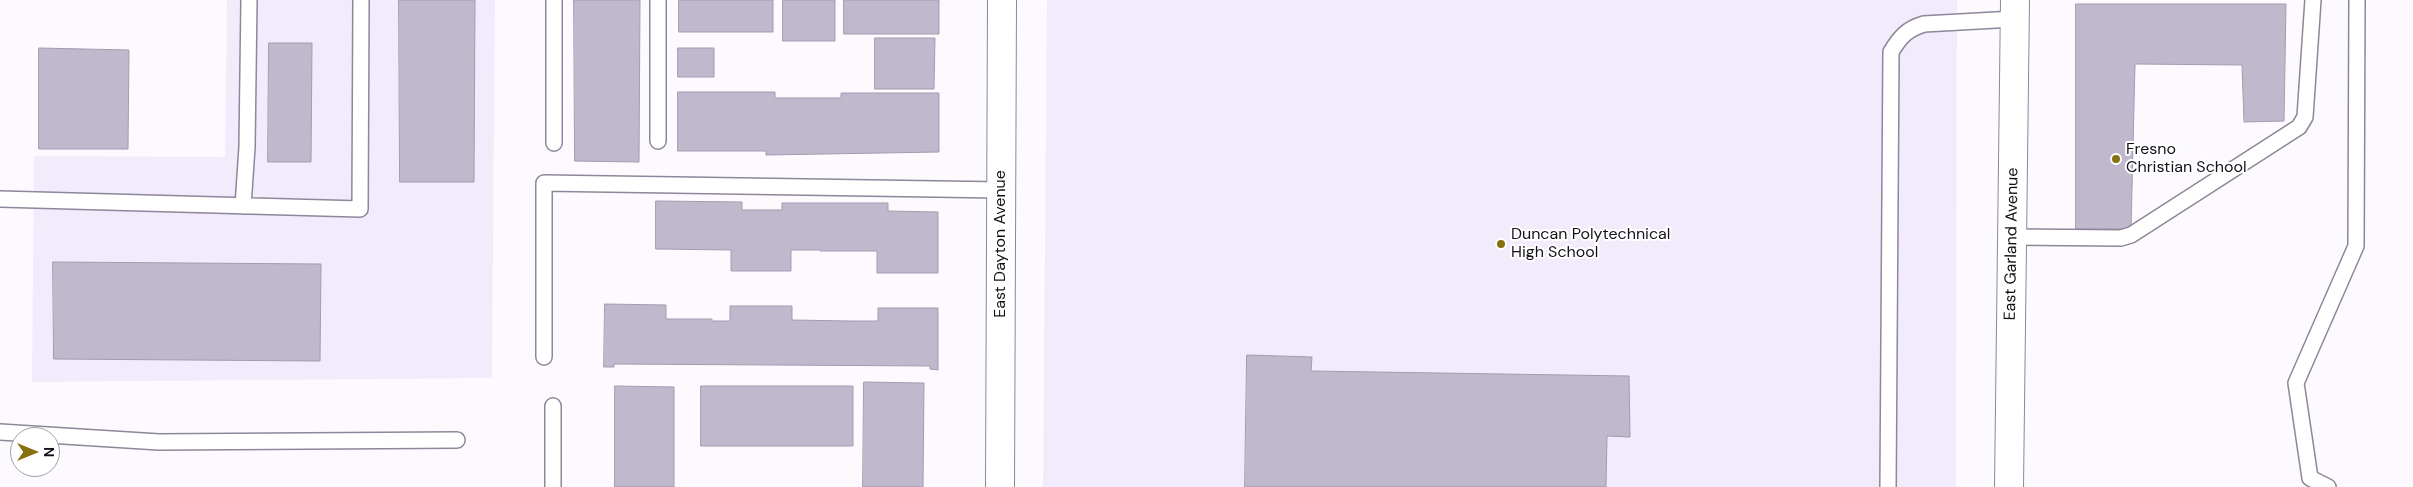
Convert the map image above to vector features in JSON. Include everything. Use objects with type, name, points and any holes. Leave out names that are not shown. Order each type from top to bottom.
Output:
[{"type":"street","name":"East Dayton Avenue","points":[[1000,487],[1002,0]]},
{"type":"street","name":"East Garland Avenue","points":[[2009,487],[2014,9]]},
{"type":"lane","points":[[243,206],[247,146],[249,0]]},
{"type":"lane","points":[[0,199],[360,209],[361,0]]},
{"type":"lane","points":[[554,0],[554,143]]},
{"type":"lane","points":[[658,0],[658,141]]},
{"type":"lane","points":[[2012,237],[2122,238],[2131,235],[2299,127],[2305,117],[2313,0]]},
{"type":"lane","points":[[2328,487],[2310,478],[2296,383],[2356,246],[2358,0]]},
{"type":"lane","points":[[1888,487],[1891,52],[1900,38],[1910,28],[2014,9]]},
{"type":"lane","points":[[544,357],[544,183],[1001,190]]},
{"type":"lane","points":[[553,406],[553,487]]},
{"type":"lane","points":[[0,432],[159,442],[457,440]]},
{"type":"shaded area","points":[[227,0],[495,0],[492,378],[32,382],[34,156],[225,157]]},
{"type":"shaded area","name":"Duncan Polytechnical High School","points":[[1047,0],[1957,0],[1956,487],[1043,487]]},
{"type":"building","points":[[399,0],[475,0],[474,182],[400,182]]},
{"type":"building","points":[[574,0],[640,0],[639,162],[575,161]]},
{"type":"building","points":[[679,0],[773,0],[773,32],[679,32]]},
{"type":"building","points":[[783,0],[835,0],[835,41],[783,41]]},
{"type":"building","points":[[844,0],[939,0],[939,34],[844,34]]},
{"type":"building","points":[[2076,4],[2286,4],[2284,121],[2244,122],[2242,65],[2135,64],[2131,229],[2076,229]]},
{"type":"building","points":[[875,38],[935,38],[934,89],[875,89]]},
{"type":"building","points":[[269,43],[312,43],[311,162],[268,162]]},
{"type":"building","points":[[39,48],[129,50],[128,149],[39,149]]},
{"type":"building","points":[[678,48],[714,48],[714,77],[678,77]]},
{"type":"building","points":[[678,92],[775,92],[775,98],[841,98],[841,93],[939,93],[939,152],[766,155],[766,151],[678,151]]},
{"type":"building","points":[[656,201],[742,202],[742,210],[782,210],[782,203],[888,203],[888,211],[938,212],[938,273],[877,273],[877,251],[820,250],[791,250],[791,271],[731,271],[731,250],[656,249]]},
{"type":"building","points":[[53,262],[321,264],[320,361],[54,359]]},
{"type":"building","points":[[605,304],[666,305],[666,319],[712,319],[712,321],[730,321],[730,306],[792,306],[792,320],[851,321],[878,321],[878,308],[938,308],[938,370],[930,369],[930,366],[614,364],[614,367],[604,367]]},
{"type":"building","points":[[1247,355],[1312,357],[1311,371],[1629,376],[1630,437],[1607,436],[1606,487],[1245,487]]},
{"type":"building","points":[[864,382],[924,383],[923,487],[863,487]]},
{"type":"building","points":[[615,386],[674,387],[674,487],[615,487]]},
{"type":"building","points":[[701,386],[853,386],[853,446],[701,446]]},
{"type":"place","name":"Fresno Christian School","points":[[2116,159]]},
{"type":"place","name":"Duncan Polytechnical High School","points":[[1501,244]]}]
